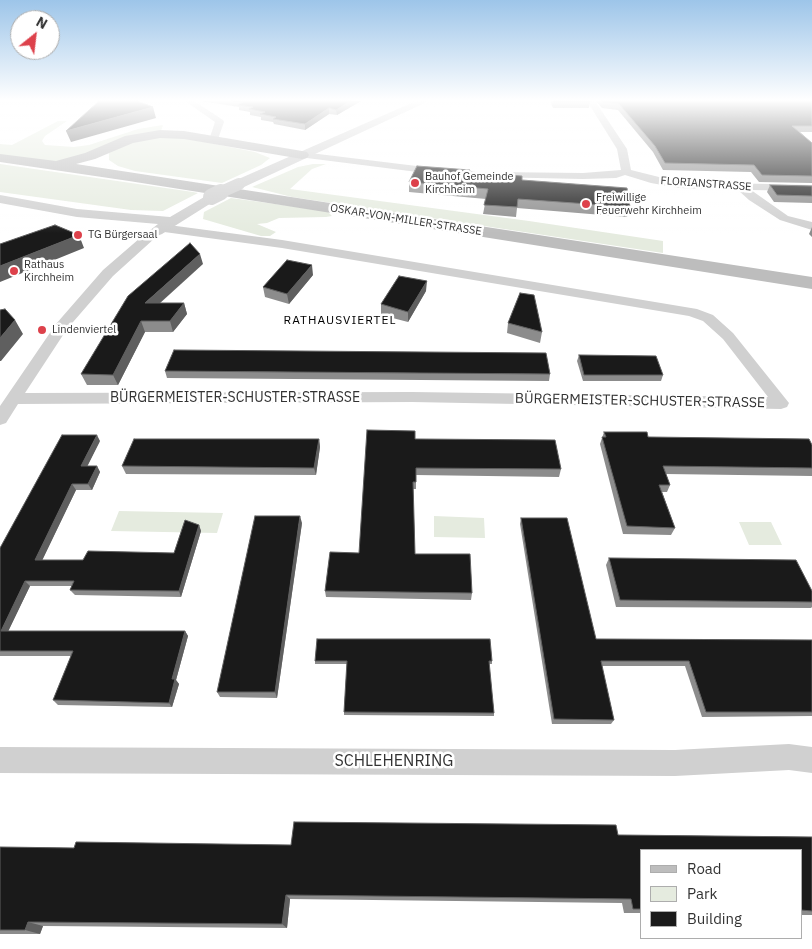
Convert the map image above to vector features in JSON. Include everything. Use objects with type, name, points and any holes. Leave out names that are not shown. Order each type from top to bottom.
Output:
[{"type":"main road","points":[[44,164],[81,160],[114,145]]},
{"type":"main road","points":[[260,145],[302,155]]},
{"type":"main road","points":[[110,147],[102,156],[102,160],[110,168],[129,176]]},
{"type":"main road","name":"OSKAR-VON-MILLER-STRASSE","points":[[0,158],[129,176],[812,283]]},
{"type":"street","points":[[0,419],[61,327],[108,273],[160,228],[211,197],[324,145]]},
{"type":"street","points":[[620,145],[622,149],[625,172]]},
{"type":"street","points":[[302,155],[452,173]]},
{"type":"street","name":"FLORIANSTRASSE","points":[[478,174],[583,176],[616,175],[625,172],[651,180],[680,185],[812,188]]},
{"type":"street","points":[[742,187],[753,198],[784,218],[812,226]]},
{"type":"street","points":[[0,200],[160,228]]},
{"type":"street","points":[[77,213],[156,218],[160,228]]},
{"type":"street","name":"BÜRGERMEISTER-SCHUSTER-STRASSE","points":[[13,398],[412,397],[781,403],[728,336],[708,318],[692,312],[282,244],[160,228]]},
{"type":"street","name":"SCHLEHENRING","points":[[0,760],[675,763],[804,761]]},
{"type":"green space","points":[[0,145],[74,147],[120,145],[83,158],[50,162],[0,155]]},
{"type":"green space","points":[[221,145],[255,152],[270,158],[261,165],[222,183],[135,171],[118,166],[109,160],[109,153],[121,146]]},
{"type":"green space","points":[[0,164],[198,193],[163,211],[131,210],[0,192]]},
{"type":"green space","points":[[326,164],[312,169],[290,189],[663,241],[663,253],[292,197],[252,187],[298,167]]},
{"type":"green space","points":[[231,198],[327,211],[332,216],[279,218],[267,223],[257,224],[276,232],[270,236],[261,236],[203,219],[204,212]]},
{"type":"green space","points":[[119,511],[223,513],[217,533],[111,531]]},
{"type":"green space","points":[[434,516],[484,518],[485,538],[434,537]]},
{"type":"green space","points":[[739,522],[771,522],[782,545],[749,545]]},
{"type":"building","points":[[812,145],[812,176],[762,175],[754,165],[665,163],[655,146]]},
{"type":"building","points":[[417,166],[522,176],[522,180],[627,188],[630,207],[518,199],[517,207],[484,205],[488,189],[409,182]]},
{"type":"building","points":[[770,185],[812,186],[812,196],[777,195]]},
{"type":"building","points":[[55,225],[79,235],[0,266],[0,244]]},
{"type":"building","points":[[190,243],[200,254],[145,303],[184,303],[170,321],[141,321],[113,375],[81,374],[128,296]]},
{"type":"building","points":[[287,260],[312,265],[287,294],[263,287]]},
{"type":"building","points":[[399,276],[427,281],[408,312],[381,304]]},
{"type":"building","points":[[520,293],[534,295],[542,332],[508,323]]},
{"type":"building","points":[[5,309],[15,320],[0,338],[0,310]]},
{"type":"building","points":[[174,350],[546,353],[550,374],[165,371]]},
{"type":"building","points":[[579,355],[656,356],[663,375],[584,375]]},
{"type":"building","points":[[367,430],[415,431],[415,439],[555,440],[561,469],[416,468],[416,482],[413,482],[415,554],[470,554],[472,593],[325,591],[330,552],[359,553]]},
{"type":"building","points":[[604,432],[647,432],[648,437],[809,439],[812,445],[812,468],[663,466],[670,485],[659,485],[675,528],[627,526],[602,437],[606,437]]},
{"type":"building","points":[[62,435],[97,435],[81,466],[97,466],[88,484],[72,484],[35,560],[83,560],[88,551],[174,553],[185,520],[199,525],[179,591],[70,590],[74,581],[25,581],[1,631],[185,631],[172,679],[175,679],[169,703],[53,700],[73,651],[0,651],[0,548]]},
{"type":"building","points":[[134,439],[319,439],[314,468],[122,466]]},
{"type":"building","points":[[255,516],[300,516],[275,692],[217,692]]},
{"type":"building","points":[[521,518],[567,518],[596,639],[812,640],[812,712],[706,712],[689,661],[601,661],[614,720],[554,719]]},
{"type":"building","points":[[609,558],[796,560],[812,591],[812,602],[620,600]]},
{"type":"building","points":[[317,639],[490,639],[492,661],[489,661],[494,713],[344,712],[347,661],[315,661]]},
{"type":"building","points":[[294,822],[616,825],[618,835],[812,837],[812,911],[802,910],[802,849],[640,849],[640,909],[633,909],[631,899],[286,895],[282,924],[28,922],[25,930],[0,930],[0,847],[74,848],[76,842],[291,845]]},
{"type":"place","name":"Bauhof Gemeinde Kirchheim","points":[[415,183]]},
{"type":"place","name":"Freiwillige Feuerwehr Kirchheim","points":[[586,204]]},
{"type":"place","name":"TG Bürgersaal","points":[[78,235]]},
{"type":"place","name":"Rathaus Kirchheim","points":[[14,271]]},
{"type":"place","name":"Lindenviertel","points":[[42,330]]},
{"type":"district","name":"RATHAUSVIERTEL","points":[[340,321]]}]
